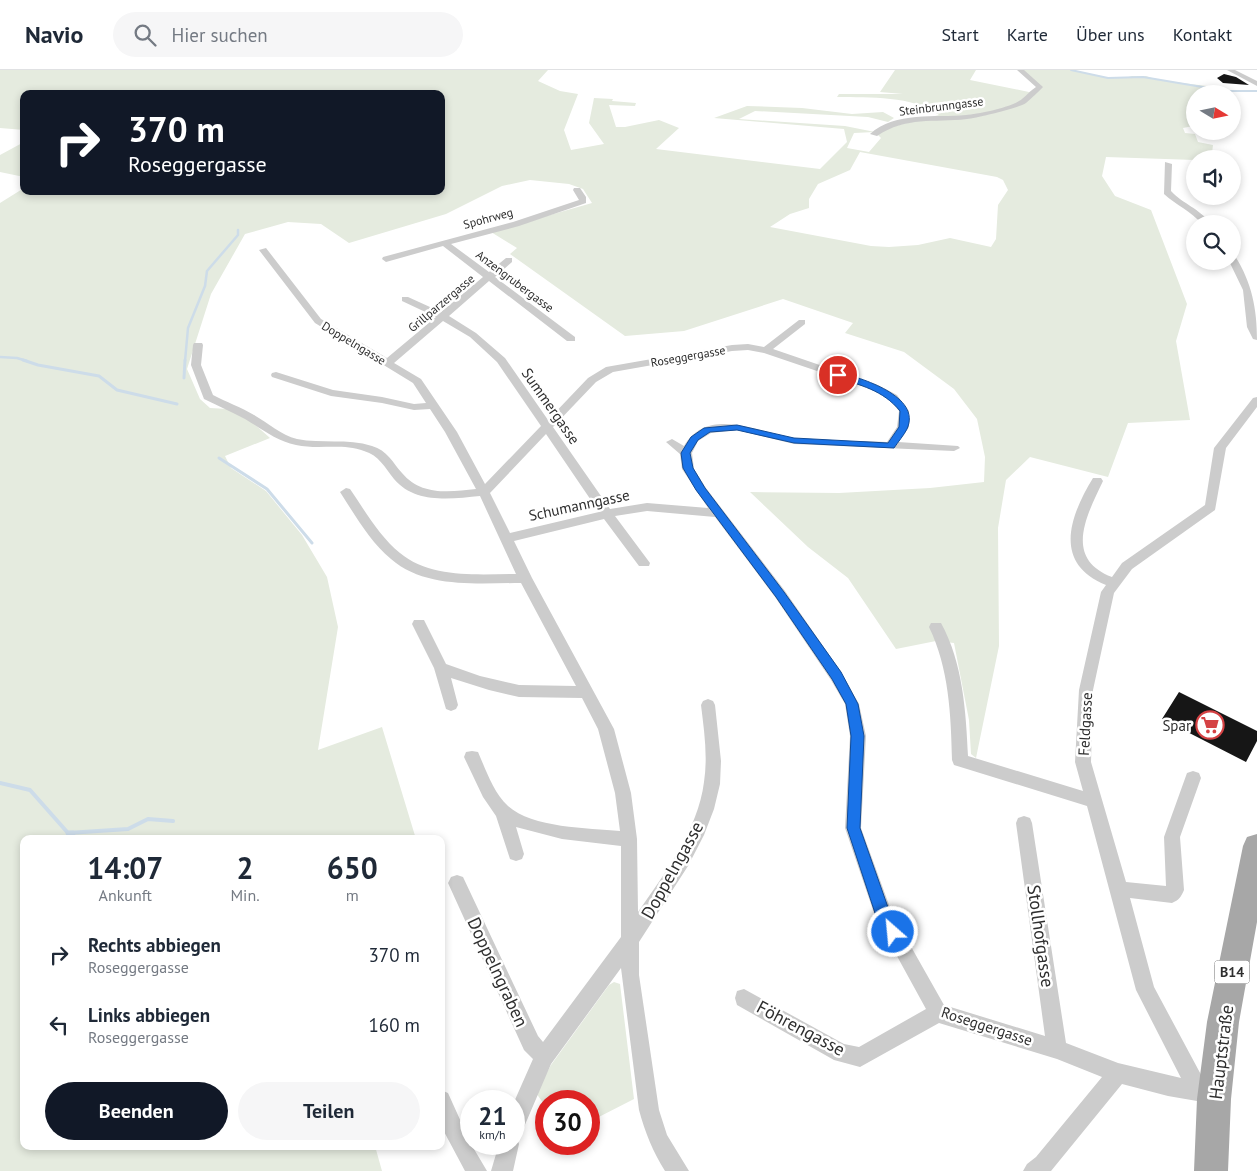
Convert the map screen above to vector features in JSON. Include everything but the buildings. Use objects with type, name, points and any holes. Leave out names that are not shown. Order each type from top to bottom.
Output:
[{"type":"main road","name":"Hauptstraße","points":[[1211,1171],[1207,1095],[1257,846]]},
{"type":"street","points":[[1020,70],[1040,87],[1031,92],[1020,91]]},
{"type":"street","points":[[1230,70],[1257,84]]},
{"type":"street","name":"Steinbrunngasse","points":[[874,134],[885,127],[900,122],[935,117],[967,117],[982,113],[1023,102],[1031,92]]},
{"type":"street","points":[[971,112],[982,113]]},
{"type":"street","points":[[1168,164],[1167,192],[1174,199],[1196,211],[1199,215]]},
{"type":"street","name":"Spohrweg","points":[[386,259],[524,221],[582,201],[582,197],[577,190]]},
{"type":"street","name":"Anzengrubergasse","points":[[444,243],[571,339]]},
{"type":"street","name":"Doppelngasse","points":[[263,250],[318,321],[417,381],[434,405],[484,492],[525,578],[606,729],[624,793],[629,839],[630,975],[649,1110],[654,1133],[664,1153],[678,1171]]},
{"type":"street","name":"Grillparzergasse","points":[[387,363],[444,317],[509,260]]},
{"type":"street","points":[[1239,270],[1250,296],[1251,329],[1257,337]]},
{"type":"street","name":"Summergasse","points":[[405,299],[444,317],[473,335],[501,360],[607,514],[644,563]]},
{"type":"street","points":[[766,350],[802,322]]},
{"type":"street","points":[[198,345],[196,365],[208,396],[256,421],[276,436],[298,442],[348,443],[370,448],[388,461],[411,489],[428,494],[459,495],[484,492],[548,427]]},
{"type":"street","name":"Roseggergasse","points":[[548,427],[592,380],[610,369],[732,348],[748,347],[766,350],[874,388],[893,397],[904,411],[903,427],[890,446]]},
{"type":"street","points":[[276,375],[331,393],[382,400],[414,407],[434,405]]},
{"type":"street","name":"Feldgasse","points":[[1207,1095],[1145,990],[1083,762],[1086,690],[1108,592],[1113,583],[1127,566],[1211,507],[1220,448],[1257,400]]},
{"type":"street","points":[[672,442],[686,453],[694,438],[708,430],[737,428],[794,440],[954,448]]},
{"type":"street","name":"Roseggergasse","points":[[686,453],[688,468],[700,490],[780,594],[836,676],[852,704],[858,736],[853,828],[884,916],[938,1013],[1057,1049],[1118,1073],[1207,1095]]},
{"type":"street","points":[[1097,482],[1076,530],[1077,550],[1090,572],[1113,583]]},
{"type":"street","points":[[346,492],[396,556],[413,567],[441,575],[525,578]]},
{"type":"street","name":"Schumanngasse","points":[[507,538],[607,514],[647,507],[718,513]]},
{"type":"street","points":[[419,624],[440,668],[451,705]]},
{"type":"street","points":[[936,627],[942,641],[958,705],[960,760],[1094,801]]},
{"type":"street","points":[[440,668],[476,681],[521,691],[586,692]]},
{"type":"street","name":"Doppelngasse","points":[[629,943],[691,843],[710,796],[713,754],[708,705]]},
{"type":"street","points":[[472,757],[485,785],[503,812],[516,854]]},
{"type":"street","points":[[1119,889],[1172,895],[1175,890],[1172,837],[1193,778]]},
{"type":"street","points":[[503,812],[530,826],[563,832],[629,839]]},
{"type":"street","name":"Stollhofgasse","points":[[1024,823],[1057,1049]]},
{"type":"street","name":"Doppelngraben","points":[[457,883],[531,1043],[544,1057]]},
{"type":"street","points":[[525,1097],[544,1057],[629,943]]},
{"type":"street","name":"Föhrengasse","points":[[744,998],[841,1053],[860,1057],[938,1013]]},
{"type":"street","points":[[1034,1171],[1043,1164],[1118,1073]]},
{"type":"street","points":[[445,1110],[476,1171]]},
{"type":"street","points":[[502,1171],[506,1155]]},
{"type":"shaded area","points":[[0,70],[548,70],[538,81],[560,91],[578,94],[564,130],[571,150],[604,144],[589,123],[594,98],[613,99],[612,101],[636,103],[635,106],[609,105],[616,127],[659,120],[679,128],[656,149],[820,169],[847,142],[844,129],[714,118],[747,106],[802,108],[852,114],[883,112],[894,118],[888,122],[868,117],[755,111],[739,119],[845,126],[875,132],[854,133],[847,148],[869,152],[881,138],[877,134],[887,128],[939,115],[916,104],[904,101],[837,97],[839,94],[903,94],[880,92],[895,70],[976,70],[970,80],[1029,92],[1042,87],[1021,70],[1070,70],[1104,77],[1146,76],[1158,80],[1199,85],[1186,85],[1186,127],[1183,128],[1186,133],[1186,140],[1197,140],[1198,142],[1213,145],[1212,150],[1186,150],[1186,160],[1106,157],[1102,176],[1115,196],[1151,210],[1187,304],[1176,341],[1190,420],[1128,423],[1108,477],[1030,457],[1006,480],[998,528],[999,646],[976,758],[971,754],[969,720],[954,643],[936,641],[896,649],[848,578],[808,547],[750,492],[839,493],[930,488],[984,482],[985,457],[977,419],[954,389],[904,352],[845,333],[853,323],[783,299],[684,331],[625,336],[510,254],[517,248],[491,232],[592,203],[583,189],[569,184],[530,180],[502,186],[446,214],[349,243],[321,224],[288,222],[245,234],[211,294],[187,369],[200,399],[210,408],[228,409],[251,421],[270,438],[225,456],[231,468],[266,491],[302,535],[327,577],[338,627],[318,750],[382,727],[415,835],[20,835],[20,1150],[376,1150],[382,1171],[0,1171],[0,203],[20,190],[20,195],[445,195],[445,90],[20,90],[20,130],[0,128]],"holes":[[[860,152],[997,177],[1003,180],[1008,190],[998,205],[996,239],[991,247],[950,238],[918,245],[871,246],[770,227],[790,214],[809,208],[809,199],[818,184],[850,170]]]},
{"type":"shaded area","points":[[20,144],[20,176],[0,172],[0,155]]},
{"type":"shaded area","points":[[614,982],[620,984],[634,1099],[600,1116],[600,1090],[538,1090],[551,1065],[609,985]]},
{"type":"waterway","points":[[1071,70],[1108,78],[1143,77],[1226,91],[1257,91]]},
{"type":"waterway","name":"Doppelngraben","points":[[185,361],[188,328],[205,286],[207,271],[238,235],[238,230]]},
{"type":"waterway","points":[[0,357],[17,358],[27,361]]},
{"type":"waterway","points":[[23,360],[38,365],[99,376],[117,390],[177,404]]},
{"type":"waterway","name":"Doppelngraben","points":[[184,378],[185,360]]},
{"type":"waterway","name":"Doppelngraben","points":[[219,458],[267,489],[312,543]]},
{"type":"waterway","points":[[0,783],[30,790],[68,833]]},
{"type":"waterway","points":[[68,833],[128,829],[148,819],[173,821]]},
{"type":"waterway","points":[[68,833],[73,833]]},
{"type":"place","name":"Spar","points":[[1210,725]]},
{"type":"route","points":[[838,375],[893,397],[904,411],[903,427],[890,446],[794,440],[754,430],[737,428],[708,430],[694,438],[686,453],[688,468],[700,490],[780,594],[836,676],[852,704],[858,736],[853,828],[884,916],[893,932]]}]
